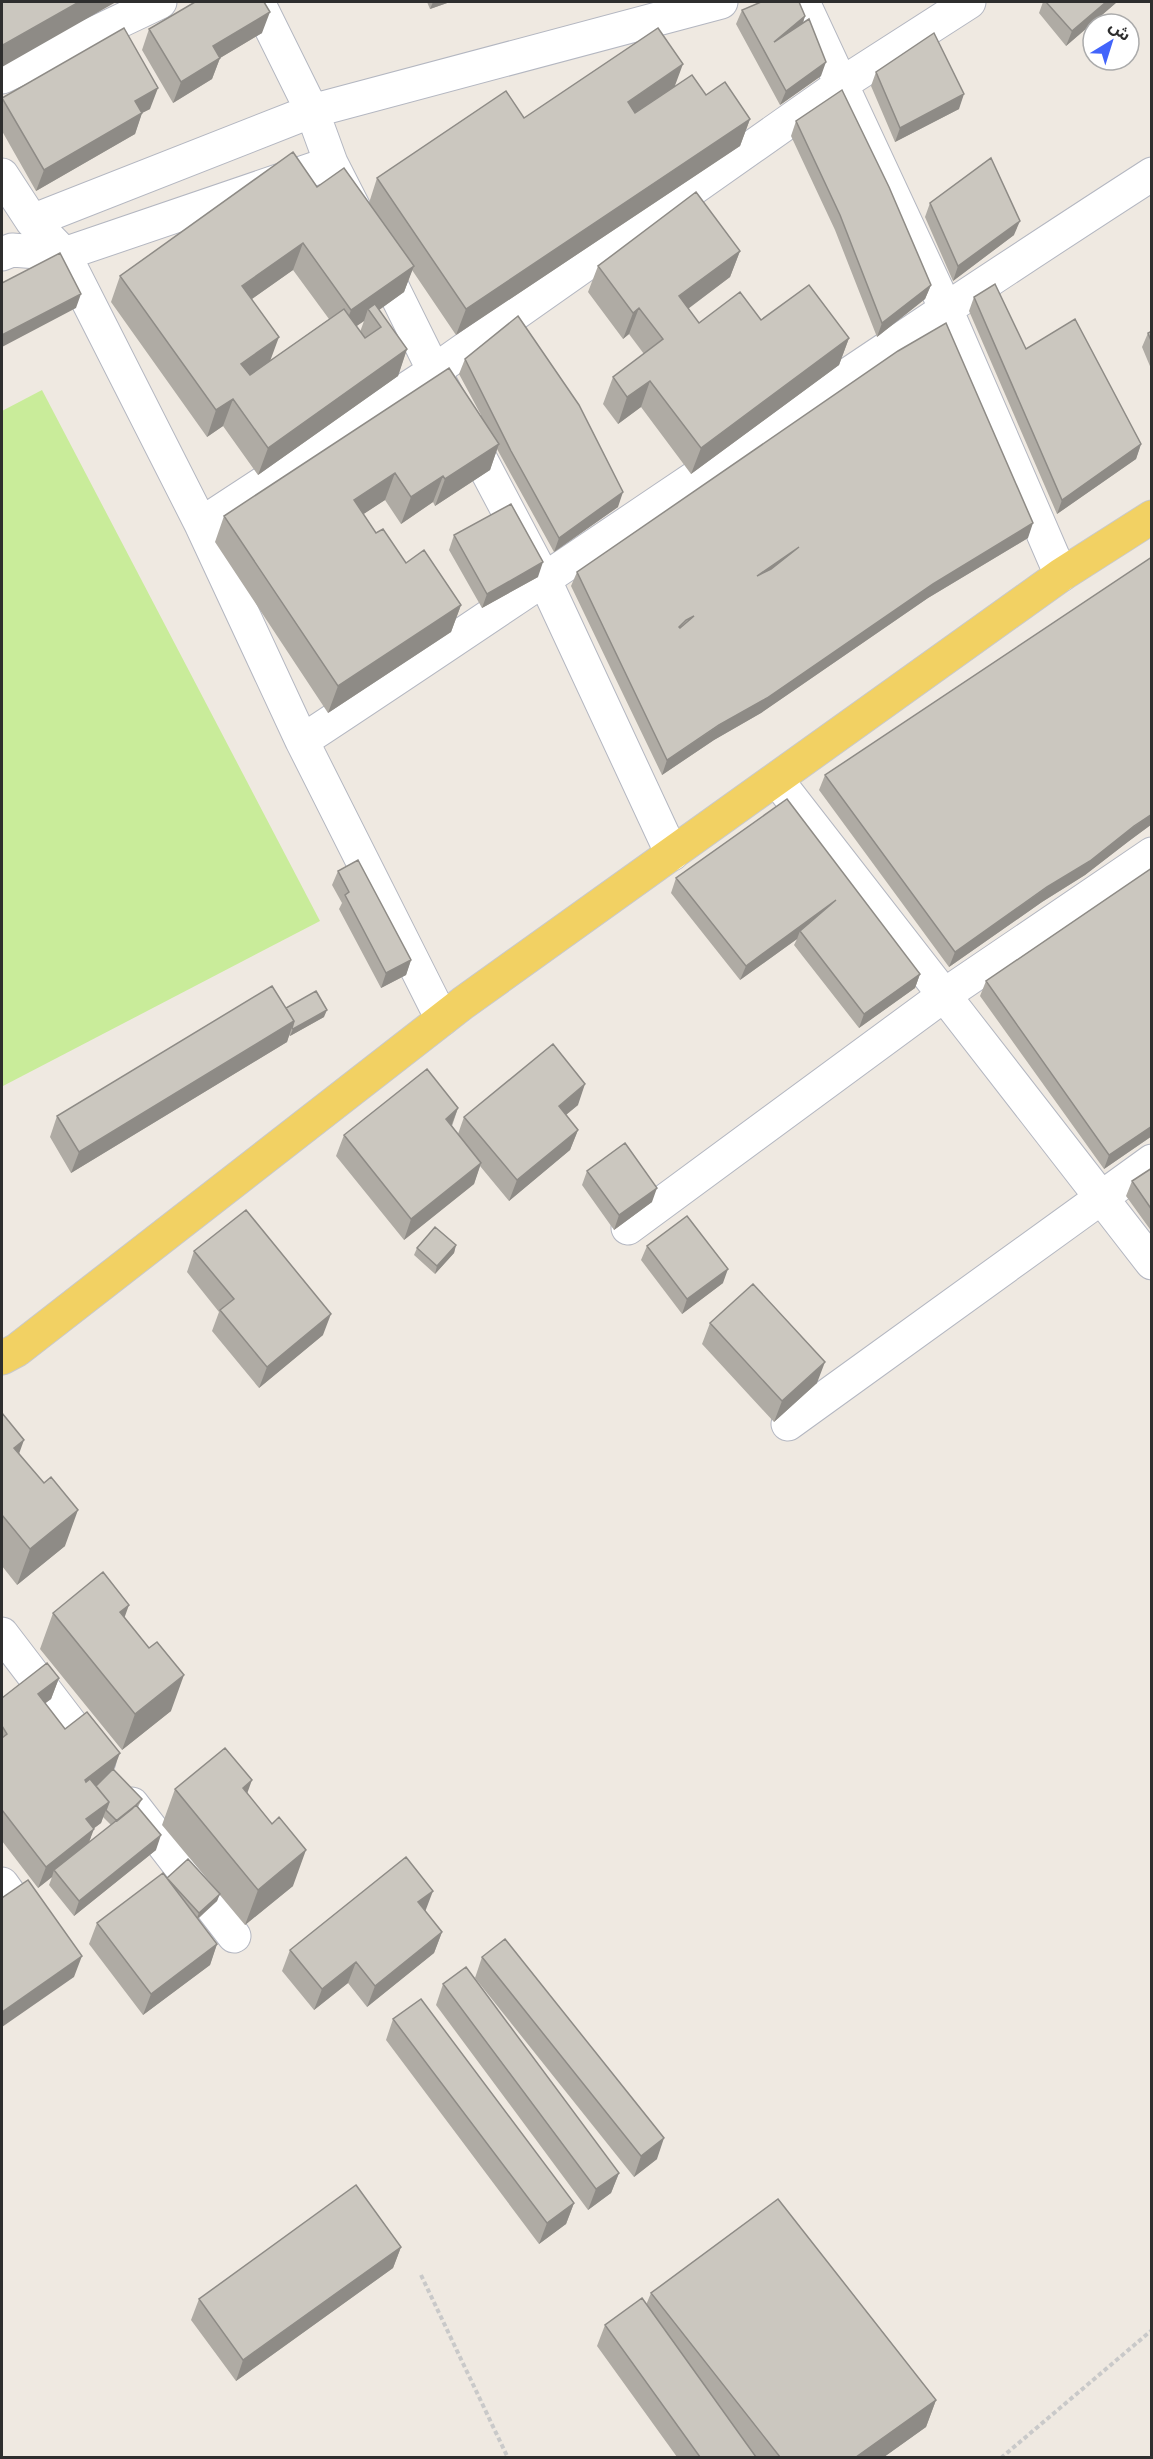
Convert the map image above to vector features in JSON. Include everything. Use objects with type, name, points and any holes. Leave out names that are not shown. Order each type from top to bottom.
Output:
[{"type":"main road","points":[[2,1358],[17,1350],[442,1019],[1061,575],[1152,517]]},
{"type":"street","points":[[2,77],[160,2]]},
{"type":"street","points":[[258,2],[312,111],[332,164],[434,371],[545,581],[672,854]]},
{"type":"street","points":[[32,221],[312,111],[721,2]]},
{"type":"street","points":[[803,2],[843,83],[945,308],[1061,575]]},
{"type":"street","points":[[201,524],[434,371],[843,83],[969,2]]},
{"type":"street","points":[[2,254],[12,250],[64,254],[332,164]]},
{"type":"street","points":[[302,741],[545,581],[945,308],[1152,174]]},
{"type":"street","points":[[2,175],[32,221],[64,254],[201,524],[302,741],[442,1019]]},
{"type":"street","points":[[777,780],[1152,1263]]},
{"type":"street","points":[[628,1228],[943,996],[1152,854]]},
{"type":"street","points":[[789,1424],[1099,1197],[1152,1161]]},
{"type":"street","points":[[2,1634],[234,1936]]},
{"type":"street","points":[[2,1884],[30,1923]]},
{"type":"path","points":[[421,2276],[508,2457]]},
{"type":"path","points":[[1001,2457],[1152,2330]]},
{"type":"green space","points":[[42,390],[320,921],[3,1086],[2,411]]},
{"type":"building","points":[[2,2],[79,2],[3,45]]},
{"type":"building","points":[[195,2],[264,2],[270,12],[213,46],[220,58],[181,82],[149,29]]},
{"type":"building","points":[[761,2],[799,2],[805,16],[774,42],[809,19],[826,62],[786,91],[742,10]]},
{"type":"building","points":[[1046,2],[1106,2],[1094,12],[1081,12],[1081,23],[1072,31]]},
{"type":"building","points":[[124,28],[158,88],[135,101],[142,113],[44,170],[2,98]]},
{"type":"building","points":[[658,28],[683,64],[628,102],[635,113],[692,75],[706,95],[725,82],[750,119],[466,309],[377,178],[506,91],[524,118]]},
{"type":"building","points":[[934,33],[964,94],[900,128],[876,72]]},
{"type":"building","points":[[842,90],[889,187],[931,285],[882,323],[840,215],[796,121]]},
{"type":"building","points":[[293,152],[317,187],[344,168],[414,266],[351,310],[303,243],[242,286],[279,337],[241,364],[250,375],[344,309],[365,338],[381,327],[368,309],[375,304],[407,349],[268,448],[233,399],[216,410],[120,276]]},
{"type":"building","points":[[991,158],[1020,221],[958,266],[930,203]]},
{"type":"building","points":[[696,192],[740,251],[679,296],[699,323],[740,292],[761,320],[809,285],[849,338],[701,448],[650,381],[627,397],[613,377],[663,339],[639,308],[633,313],[598,266]]},
{"type":"building","points":[[60,253],[81,294],[2,335],[2,283]]},
{"type":"building","points":[[995,284],[1026,349],[1075,319],[1141,444],[1062,500],[974,297]]},
{"type":"building","points":[[518,316],[579,405],[623,492],[559,538],[511,451],[465,359]]},
{"type":"building","points":[[946,323],[1033,523],[933,584],[767,698],[719,725],[667,760],[577,572],[898,351]],"holes":[[[799,547],[771,569],[757,576]],[[694,616],[680,628],[679,627],[686,620]]]},
{"type":"building","points":[[1152,331],[1152,343],[1148,333]]},
{"type":"building","points":[[449,368],[499,444],[445,479],[443,476],[411,497],[395,473],[354,500],[376,533],[383,529],[406,563],[424,550],[461,605],[338,686],[224,516]]},
{"type":"building","points":[[511,504],[543,562],[487,594],[454,535]]},
{"type":"building","points":[[1152,557],[1152,814],[1090,861],[1047,887],[955,952],[825,775]]},
{"type":"building","points":[[787,799],[920,974],[864,1014],[800,931],[836,900],[746,966],[676,878]]},
{"type":"building","points":[[358,860],[411,960],[386,973],[345,895],[349,892],[338,871]]},
{"type":"building","points":[[1152,868],[1152,1126],[1109,1155],[986,981]]},
{"type":"building","points":[[272,986],[294,1021],[79,1152],[57,1116]]},
{"type":"building","points":[[316,991],[327,1010],[293,1029],[294,1021],[286,1008]]},
{"type":"building","points":[[553,1044],[585,1084],[559,1106],[578,1130],[517,1180],[464,1117]]},
{"type":"building","points":[[427,1069],[458,1108],[446,1119],[481,1163],[411,1219],[344,1135]]},
{"type":"building","points":[[625,1143],[657,1188],[619,1215],[587,1171]]},
{"type":"building","points":[[1152,1168],[1152,1210],[1132,1181]]},
{"type":"building","points":[[246,1210],[331,1314],[267,1367],[220,1310],[234,1299],[194,1251]]},
{"type":"building","points":[[687,1216],[728,1269],[687,1299],[647,1246]]},
{"type":"building","points":[[435,1227],[456,1245],[437,1266],[417,1248]]},
{"type":"building","points":[[753,1284],[825,1362],[782,1401],[710,1323]]},
{"type":"building","points":[[2,1413],[24,1440],[14,1448],[44,1483],[51,1477],[78,1510],[30,1549],[2,1515]]},
{"type":"building","points":[[103,1572],[129,1605],[120,1612],[149,1648],[157,1642],[184,1675],[135,1714],[53,1613]]},
{"type":"building","points":[[47,1663],[59,1678],[38,1694],[65,1729],[87,1712],[120,1753],[85,1780],[86,1782],[90,1779],[109,1802],[86,1819],[94,1829],[46,1867],[2,1810],[2,1738],[7,1734],[2,1726],[2,1698]]},
{"type":"building","points":[[225,1748],[252,1780],[243,1788],[272,1824],[279,1817],[306,1850],[258,1890],[175,1789]]},
{"type":"building","points":[[113,1769],[142,1799],[117,1821],[106,1810],[109,1802],[96,1786]]},
{"type":"building","points":[[136,1805],[161,1835],[79,1901],[54,1870]]},
{"type":"building","points":[[406,1857],[433,1891],[418,1902],[442,1932],[375,1986],[356,1962],[322,1989],[290,1950]]},
{"type":"building","points":[[188,1859],[220,1894],[199,1913],[167,1878]]},
{"type":"building","points":[[163,1873],[217,1944],[151,1994],[97,1923]]},
{"type":"building","points":[[28,1880],[82,1956],[2,2012],[2,1898]]},
{"type":"building","points":[[505,1939],[664,2138],[641,2156],[482,1957]]},
{"type":"building","points":[[466,1967],[619,2173],[596,2189],[443,1984]]},
{"type":"building","points":[[421,1999],[574,2203],[547,2223],[393,2019]]},
{"type":"building","points":[[356,2185],[401,2247],[243,2360],[199,2299]]},
{"type":"building","points":[[778,2199],[936,2400],[856,2457],[780,2457],[651,2293]]},
{"type":"building","points":[[642,2298],[756,2457],[700,2457],[605,2325]]}]
